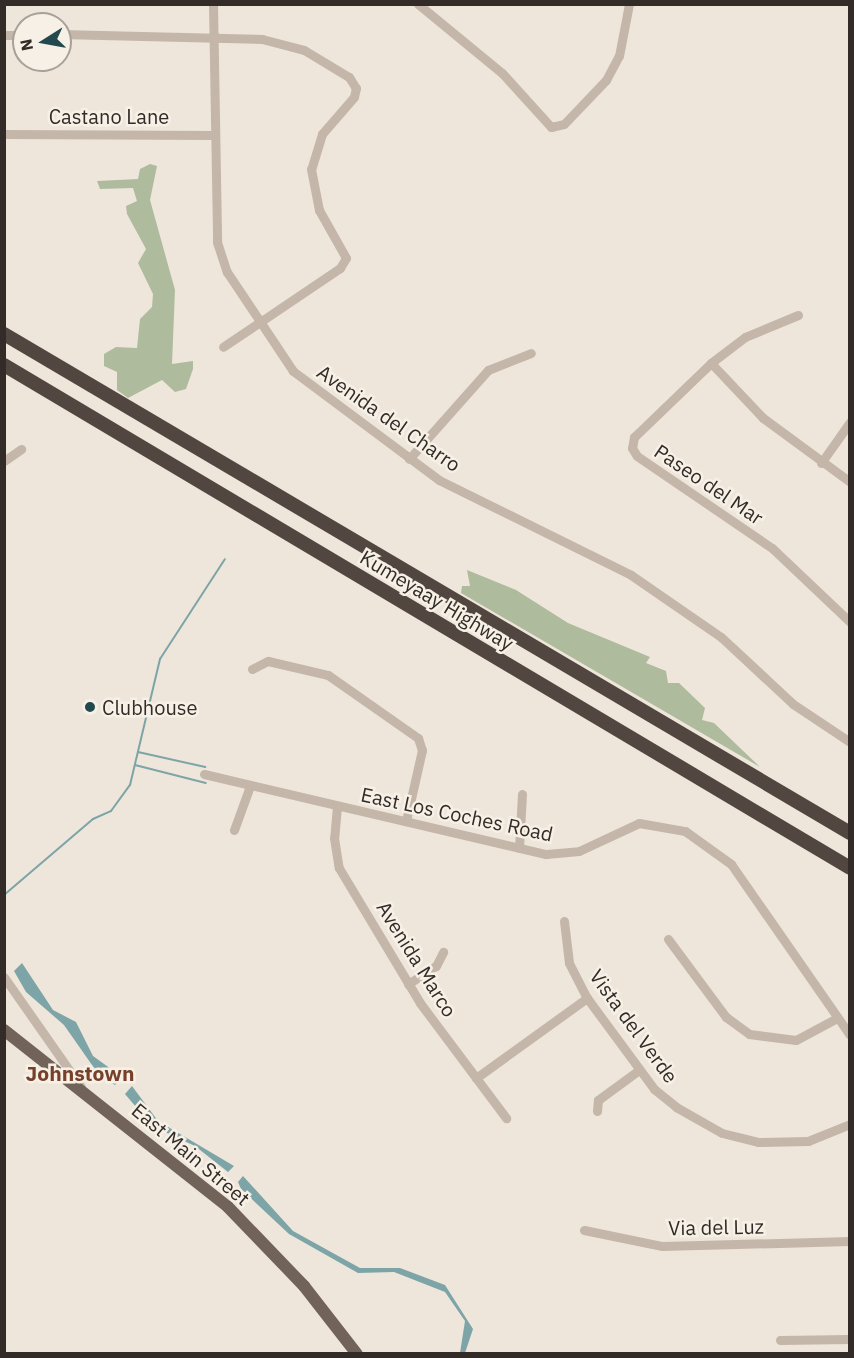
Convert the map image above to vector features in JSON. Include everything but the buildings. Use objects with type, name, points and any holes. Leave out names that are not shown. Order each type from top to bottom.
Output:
[{"type":"highway","name":"Kumeyaay Highway","points":[[4,334],[849,833]]},
{"type":"highway","name":"Kumeyaay Highway","points":[[4,365],[849,868]]},
{"type":"main road","name":"East Main Street","points":[[4,1030],[228,1207],[304,1286],[357,1353]]},
{"type":"street","name":"Avenida del Charro","points":[[213,4],[214,135],[219,252],[260,323],[293,371],[439,480],[631,575],[721,637],[793,704],[849,742]]},
{"type":"street","points":[[418,4],[502,73],[545,123],[559,126],[606,80],[619,56],[629,4]]},
{"type":"street","points":[[72,34],[262,39],[304,50],[349,76],[356,88],[354,97],[322,135],[311,168],[319,210],[346,258],[340,268],[223,347]]},
{"type":"street","name":"Castano Lane","points":[[4,134],[214,135]]},
{"type":"street","name":"Paseo del Mar","points":[[798,315],[745,337],[711,363],[634,437],[637,456],[772,548],[849,622]]},
{"type":"street","points":[[409,459],[489,370],[531,353]]},
{"type":"street","points":[[711,363],[763,418],[849,482]]},
{"type":"street","points":[[821,463],[849,422]]},
{"type":"street","points":[[4,460],[21,449]]},
{"type":"street","points":[[252,669],[278,662],[328,675],[418,738],[422,750],[406,821]]},
{"type":"street","name":"East Los Coches Road","points":[[204,774],[519,848],[571,853],[621,828],[648,823],[702,839],[731,864],[849,1035]]},
{"type":"street","points":[[234,830],[250,786]]},
{"type":"street","points":[[519,848],[522,794]]},
{"type":"street","name":"Avenida Marco","points":[[337,806],[334,838],[339,868],[408,984],[506,1118]]},
{"type":"street","name":"Vista del Verde","points":[[564,921],[569,963],[587,998],[639,1070],[676,1107],[734,1137],[796,1143],[849,1124]]},
{"type":"street","points":[[668,939],[726,1017],[749,1034],[796,1040],[837,1018]]},
{"type":"street","points":[[408,984],[436,966],[443,952]]},
{"type":"street","points":[[4,977],[86,1094]]},
{"type":"street","points":[[476,1078],[587,998]]},
{"type":"street","points":[[597,1111],[598,1100],[639,1070]]},
{"type":"street","name":"Via del Luz","points":[[584,1230],[662,1246],[849,1241]]},
{"type":"street","points":[[780,1341],[849,1339]]},
{"type":"green space","points":[[150,164],[157,166],[150,200],[175,290],[172,364],[193,361],[193,369],[186,389],[175,392],[162,380],[128,398],[117,390],[117,372],[104,366],[104,354],[116,347],[137,348],[140,319],[152,307],[153,294],[138,263],[146,249],[127,214],[126,206],[137,201],[133,188],[100,189],[97,181],[138,179],[140,169]]},
{"type":"green space","points":[[467,570],[516,590],[568,623],[650,657],[646,663],[666,671],[668,683],[679,683],[705,708],[702,720],[714,723],[760,767],[461,593],[462,586],[470,586]]},
{"type":"water","points":[[22,963],[53,1010],[76,1022],[93,1056],[122,1077],[115,1085],[99,1075],[64,1025],[26,992],[14,971]]},
{"type":"water","points":[[132,1086],[158,1121],[234,1166],[228,1172],[195,1146],[152,1126],[125,1094]]},
{"type":"water","points":[[243,1176],[293,1231],[360,1268],[400,1268],[445,1285],[473,1329],[465,1353],[460,1353],[465,1321],[445,1292],[394,1272],[358,1273],[289,1234],[241,1189],[238,1182]]},
{"type":"waterway","points":[[4,895],[93,819],[111,811],[130,785],[160,659],[225,559]]},
{"type":"waterway","points":[[138,752],[205,767]]},
{"type":"waterway","points":[[135,765],[206,783]]},
{"type":"place","name":"Clubhouse","points":[[90,707]]},
{"type":"district","name":"Johnstown","points":[[80,1073]]}]
